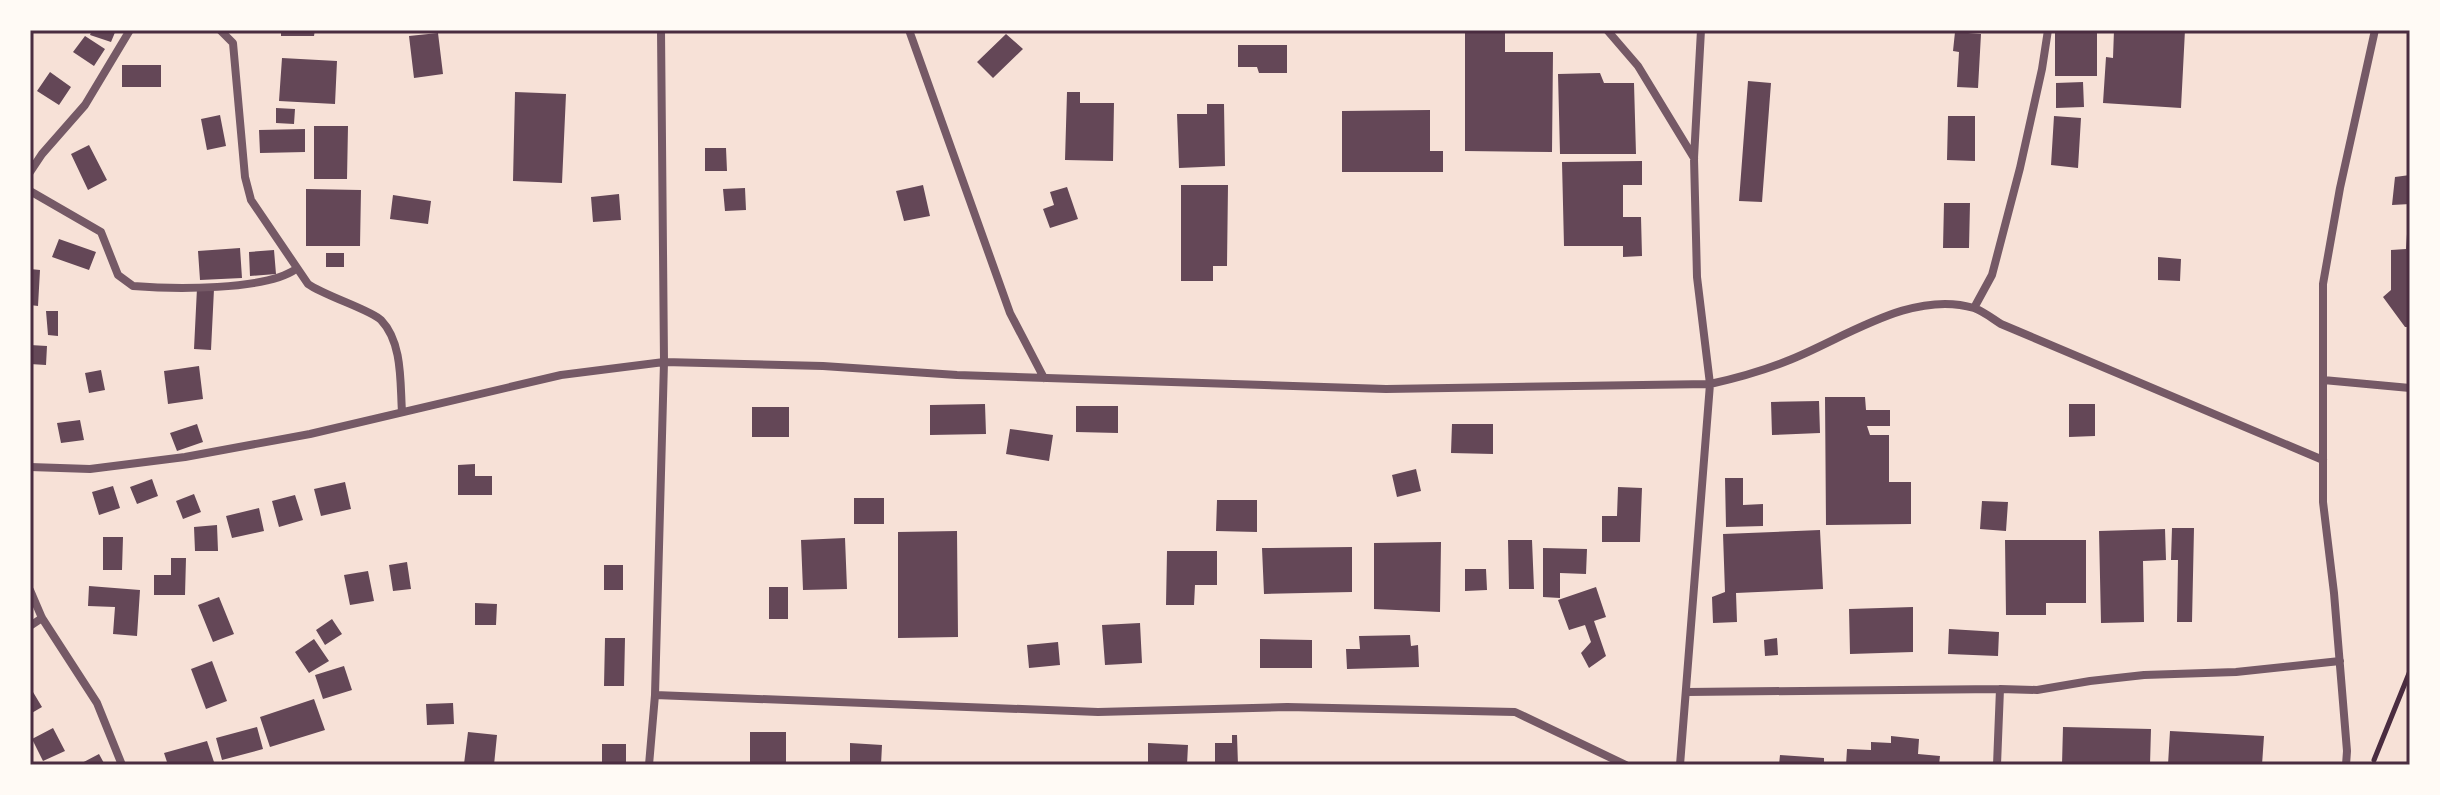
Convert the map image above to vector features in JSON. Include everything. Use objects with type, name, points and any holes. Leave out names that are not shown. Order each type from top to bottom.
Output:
[{"type":"street","points":[[30,172],[85,105],[130,30]]},
{"type":"street","points":[[220,30],[233,43],[245,177],[251,200],[308,284],[321,293],[381,319],[395,344],[402,412]]},
{"type":"street","points":[[649,765],[655,695],[664,362],[661,30]]},
{"type":"street","points":[[909,30],[1010,313],[1044,378]]},
{"type":"street","points":[[1607,30],[1638,66],[1694,158]]},
{"type":"street","points":[[1680,765],[1710,384],[1697,277],[1694,158],[1701,30]]},
{"type":"street","points":[[1974,308],[1992,275],[2020,168],[2048,30]]},
{"type":"street","points":[[2346,765],[2340,661],[2323,502],[2323,284],[2340,188],[2375,30]]},
{"type":"street","points":[[30,191],[101,232],[118,275],[133,286],[240,285],[285,277],[296,269]]},
{"type":"street","points":[[30,467],[90,469],[185,457],[310,434],[561,375],[664,362],[1386,389],[1710,384],[1789,361],[1864,324],[1906,310],[1943,305],[1974,308],[2001,324],[2323,460]]},
{"type":"street","points":[[2323,380],[2410,388]]},
{"type":"street","points":[[30,590],[42,618],[97,703],[122,765]]},
{"type":"street","points":[[30,626],[42,618]]},
{"type":"street","points":[[1687,692],[2037,690],[2144,675],[2236,672],[2340,661]]},
{"type":"street","points":[[1997,765],[2000,689]]},
{"type":"street","points":[[655,695],[1098,712],[1287,707],[1515,712],[1626,765]]},
{"type":"path","points":[[2372,765],[2410,671]]},
{"type":"building","points":[[92,30],[116,30],[111,42],[90,35]]},
{"type":"building","points":[[281,30],[315,30],[314,36],[281,36]]},
{"type":"building","points":[[2055,30],[2097,30],[2097,76],[2055,76]]},
{"type":"building","points":[[2114,30],[2185,30],[2181,108],[2103,103],[2106,57],[2113,58]]},
{"type":"building","points":[[1465,32],[1505,32],[1505,52],[1553,52],[1552,152],[1465,151]]},
{"type":"building","points":[[1955,32],[1981,34],[1978,88],[1957,87],[1959,52],[1953,51]]},
{"type":"building","points":[[438,33],[443,74],[414,78],[409,36]]},
{"type":"building","points":[[1006,34],[1023,49],[993,78],[977,62]]},
{"type":"building","points":[[85,36],[105,49],[94,66],[73,52]]},
{"type":"building","points":[[1238,45],[1287,45],[1287,73],[1259,73],[1257,67],[1238,67]]},
{"type":"building","points":[[282,58],[337,61],[335,104],[279,101]]},
{"type":"building","points":[[122,65],[161,65],[161,87],[122,87]]},
{"type":"building","points":[[50,72],[71,87],[59,105],[37,91]]},
{"type":"building","points":[[1600,73],[1604,83],[1634,83],[1636,154],[1560,154],[1558,74]]},
{"type":"building","points":[[1748,81],[1771,83],[1762,202],[1739,201]]},
{"type":"building","points":[[2083,82],[2084,107],[2056,108],[2056,83]]},
{"type":"building","points":[[515,92],[566,94],[562,183],[513,181]]},
{"type":"building","points":[[1067,92],[1080,92],[1080,103],[1114,103],[1113,161],[1065,160]]},
{"type":"building","points":[[1207,104],[1224,104],[1225,166],[1179,168],[1177,114],[1207,114]]},
{"type":"building","points":[[276,108],[295,109],[294,124],[276,123]]},
{"type":"building","points":[[1430,110],[1430,151],[1443,151],[1443,172],[1342,172],[1342,111]]},
{"type":"building","points":[[220,115],[226,146],[207,150],[201,119]]},
{"type":"building","points":[[1948,116],[1975,116],[1975,161],[1947,160]]},
{"type":"building","points":[[2054,116],[2081,118],[2078,168],[2051,165]]},
{"type":"building","points":[[314,126],[348,126],[347,179],[314,179]]},
{"type":"building","points":[[305,129],[305,152],[260,153],[259,130]]},
{"type":"building","points":[[89,145],[107,180],[88,190],[71,154]]},
{"type":"building","points":[[705,148],[726,148],[727,171],[705,171]]},
{"type":"building","points":[[1642,161],[1642,185],[1623,185],[1623,217],[1641,217],[1642,256],[1623,257],[1623,246],[1564,246],[1562,162]]},
{"type":"building","points":[[2410,175],[2410,204],[2392,205],[2395,177]]},
{"type":"building","points":[[923,185],[930,216],[904,221],[896,191]]},
{"type":"building","points":[[1181,185],[1228,185],[1227,266],[1213,266],[1213,281],[1181,281]]},
{"type":"building","points":[[1067,187],[1078,219],[1050,228],[1043,209],[1054,205],[1050,192]]},
{"type":"building","points":[[745,188],[746,210],[725,211],[723,189]]},
{"type":"building","points":[[306,189],[361,190],[360,246],[306,246]]},
{"type":"building","points":[[619,194],[621,220],[593,222],[591,197]]},
{"type":"building","points":[[393,195],[431,201],[428,224],[390,219]]},
{"type":"building","points":[[1944,203],[1970,203],[1969,248],[1943,248]]},
{"type":"building","points":[[2408,219],[2410,327],[2405,327],[2383,297],[2391,290],[2391,250],[2406,249]]},
{"type":"building","points":[[59,239],[96,252],[89,270],[52,257]]},
{"type":"building","points":[[240,248],[242,278],[200,280],[198,251]]},
{"type":"building","points":[[274,250],[276,274],[250,276],[249,252]]},
{"type":"building","points":[[326,253],[344,253],[344,267],[326,267]]},
{"type":"building","points":[[2158,257],[2181,259],[2180,281],[2158,280]]},
{"type":"building","points":[[30,269],[40,270],[38,306],[30,305]]},
{"type":"building","points":[[197,288],[214,289],[211,350],[194,349]]},
{"type":"building","points":[[46,311],[58,311],[58,336],[48,335]]},
{"type":"building","points":[[30,345],[47,346],[46,365],[30,364]]},
{"type":"building","points":[[199,366],[203,399],[168,404],[164,371]]},
{"type":"building","points":[[101,370],[105,390],[89,393],[85,373]]},
{"type":"building","points":[[1825,397],[1865,397],[1866,410],[1890,410],[1890,426],[1867,426],[1870,435],[1889,435],[1889,482],[1911,482],[1911,524],[1826,525]]},
{"type":"building","points":[[1819,401],[1820,433],[1772,435],[1771,402]]},
{"type":"building","points":[[985,404],[986,434],[930,435],[930,405]]},
{"type":"building","points":[[2069,404],[2095,404],[2095,436],[2069,437]]},
{"type":"building","points":[[1076,406],[1118,406],[1118,433],[1076,432]]},
{"type":"building","points":[[752,407],[789,407],[789,437],[752,437]]},
{"type":"building","points":[[80,420],[84,440],[61,443],[57,423]]},
{"type":"building","points":[[197,424],[203,442],[177,451],[170,433]]},
{"type":"building","points":[[1452,424],[1493,424],[1493,454],[1451,453]]},
{"type":"building","points":[[1010,429],[1053,435],[1049,461],[1006,454]]},
{"type":"building","points":[[475,464],[475,476],[492,476],[492,495],[458,495],[458,465]]},
{"type":"building","points":[[1416,469],[1421,491],[1397,497],[1392,475]]},
{"type":"building","points":[[1725,478],[1743,478],[1743,505],[1763,504],[1763,526],[1726,527]]},
{"type":"building","points":[[152,479],[158,496],[137,504],[130,487]]},
{"type":"building","points":[[345,482],[351,509],[321,516],[314,489]]},
{"type":"building","points":[[113,486],[120,508],[99,515],[92,492]]},
{"type":"building","points":[[1618,487],[1642,488],[1640,542],[1602,542],[1602,516],[1617,516]]},
{"type":"building","points":[[194,494],[201,512],[183,519],[176,501]]},
{"type":"building","points":[[295,495],[303,520],[279,527],[272,501]]},
{"type":"building","points":[[854,498],[884,498],[884,524],[854,524]]},
{"type":"building","points":[[1217,500],[1257,500],[1257,532],[1216,531]]},
{"type":"building","points":[[1982,501],[2008,502],[2006,531],[1980,529]]},
{"type":"building","points":[[259,508],[264,531],[232,538],[226,516]]},
{"type":"building","points":[[217,525],[218,551],[195,551],[194,527]]},
{"type":"building","points":[[2172,528],[2194,528],[2192,622],[2177,622],[2178,560],[2171,560]]},
{"type":"building","points":[[2165,529],[2166,560],[2143,561],[2144,622],[2101,623],[2099,531]]},
{"type":"building","points":[[1820,530],[1823,589],[1736,593],[1737,622],[1713,623],[1712,597],[1725,592],[1723,534]]},
{"type":"building","points":[[957,531],[958,637],[898,638],[898,532]]},
{"type":"building","points":[[103,537],[123,537],[122,570],[103,570]]},
{"type":"building","points":[[845,538],[847,589],[803,590],[801,540]]},
{"type":"building","points":[[1508,540],[1532,540],[1534,589],[1509,589]]},
{"type":"building","points":[[2005,540],[2086,540],[2086,603],[2046,603],[2046,615],[2006,615]]},
{"type":"building","points":[[1441,542],[1440,612],[1374,609],[1374,543]]},
{"type":"building","points":[[1352,547],[1352,592],[1264,594],[1262,548]]},
{"type":"building","points":[[1543,548],[1587,549],[1586,574],[1560,573],[1560,598],[1543,597]]},
{"type":"building","points":[[1167,551],[1217,551],[1217,585],[1195,585],[1194,605],[1166,605]]},
{"type":"building","points":[[171,558],[186,558],[185,595],[154,595],[154,575],[171,575]]},
{"type":"building","points":[[407,562],[411,589],[393,591],[389,565]]},
{"type":"building","points":[[604,565],[623,565],[623,590],[604,590]]},
{"type":"building","points":[[1465,569],[1486,569],[1487,590],[1465,591]]},
{"type":"building","points":[[368,571],[374,601],[350,605],[344,575]]},
{"type":"building","points":[[89,586],[140,590],[137,636],[113,634],[115,607],[88,606]]},
{"type":"building","points":[[769,587],[788,587],[788,619],[769,619]]},
{"type":"building","points":[[1596,587],[1606,617],[1594,621],[1606,656],[1589,668],[1581,653],[1591,642],[1585,625],[1569,630],[1558,600]]},
{"type":"building","points":[[219,597],[234,634],[213,642],[198,605]]},
{"type":"building","points":[[475,603],[497,604],[496,625],[475,625]]},
{"type":"building","points":[[1913,607],[1913,652],[1850,654],[1849,609]]},
{"type":"building","points":[[332,619],[342,634],[325,645],[316,630]]},
{"type":"building","points":[[1140,623],[1142,663],[1105,665],[1102,625]]},
{"type":"building","points":[[1949,629],[1999,632],[1998,656],[1948,654]]},
{"type":"building","points":[[1410,635],[1411,646],[1418,645],[1419,667],[1347,669],[1346,649],[1360,649],[1359,636]]},
{"type":"building","points":[[605,638],[625,638],[624,686],[604,686]]},
{"type":"building","points":[[1777,638],[1778,655],[1765,656],[1764,640]]},
{"type":"building","points":[[314,639],[329,661],[309,673],[295,652]]},
{"type":"building","points":[[1260,639],[1312,640],[1312,668],[1260,668]]},
{"type":"building","points":[[1058,642],[1060,665],[1029,668],[1027,645]]},
{"type":"building","points":[[212,661],[227,701],[206,709],[191,669]]},
{"type":"building","points":[[344,666],[352,690],[323,699],[315,675]]},
{"type":"building","points":[[30,687],[42,707],[30,714]]},
{"type":"building","points":[[314,699],[325,730],[270,747],[260,717]]},
{"type":"building","points":[[453,703],[454,724],[427,725],[426,704]]},
{"type":"building","points":[[257,727],[263,749],[222,760],[216,738]]},
{"type":"building","points":[[2063,727],[2151,729],[2150,765],[2062,765]]},
{"type":"building","points":[[53,728],[65,751],[43,761],[32,739]]},
{"type":"building","points":[[2170,731],[2264,736],[2262,765],[2168,765]]},
{"type":"building","points":[[468,732],[497,735],[494,765],[464,764]]},
{"type":"building","points":[[750,732],[786,732],[786,763],[750,763]]},
{"type":"building","points":[[1232,735],[1237,735],[1238,765],[1215,765],[1215,743],[1232,743]]},
{"type":"building","points":[[1891,736],[1919,739],[1918,754],[1940,756],[1939,765],[1846,765],[1847,749],[1871,750],[1871,742],[1891,743]]},
{"type":"building","points":[[207,741],[215,765],[168,765],[164,753]]},
{"type":"building","points":[[850,743],[882,745],[881,765],[850,765]]},
{"type":"building","points":[[1148,743],[1188,745],[1187,765],[1148,765]]},
{"type":"building","points":[[602,744],[626,744],[626,765],[602,765]]},
{"type":"building","points":[[99,754],[105,765],[78,765]]},
{"type":"building","points":[[1780,755],[1824,758],[1824,765],[1779,765]]}]
